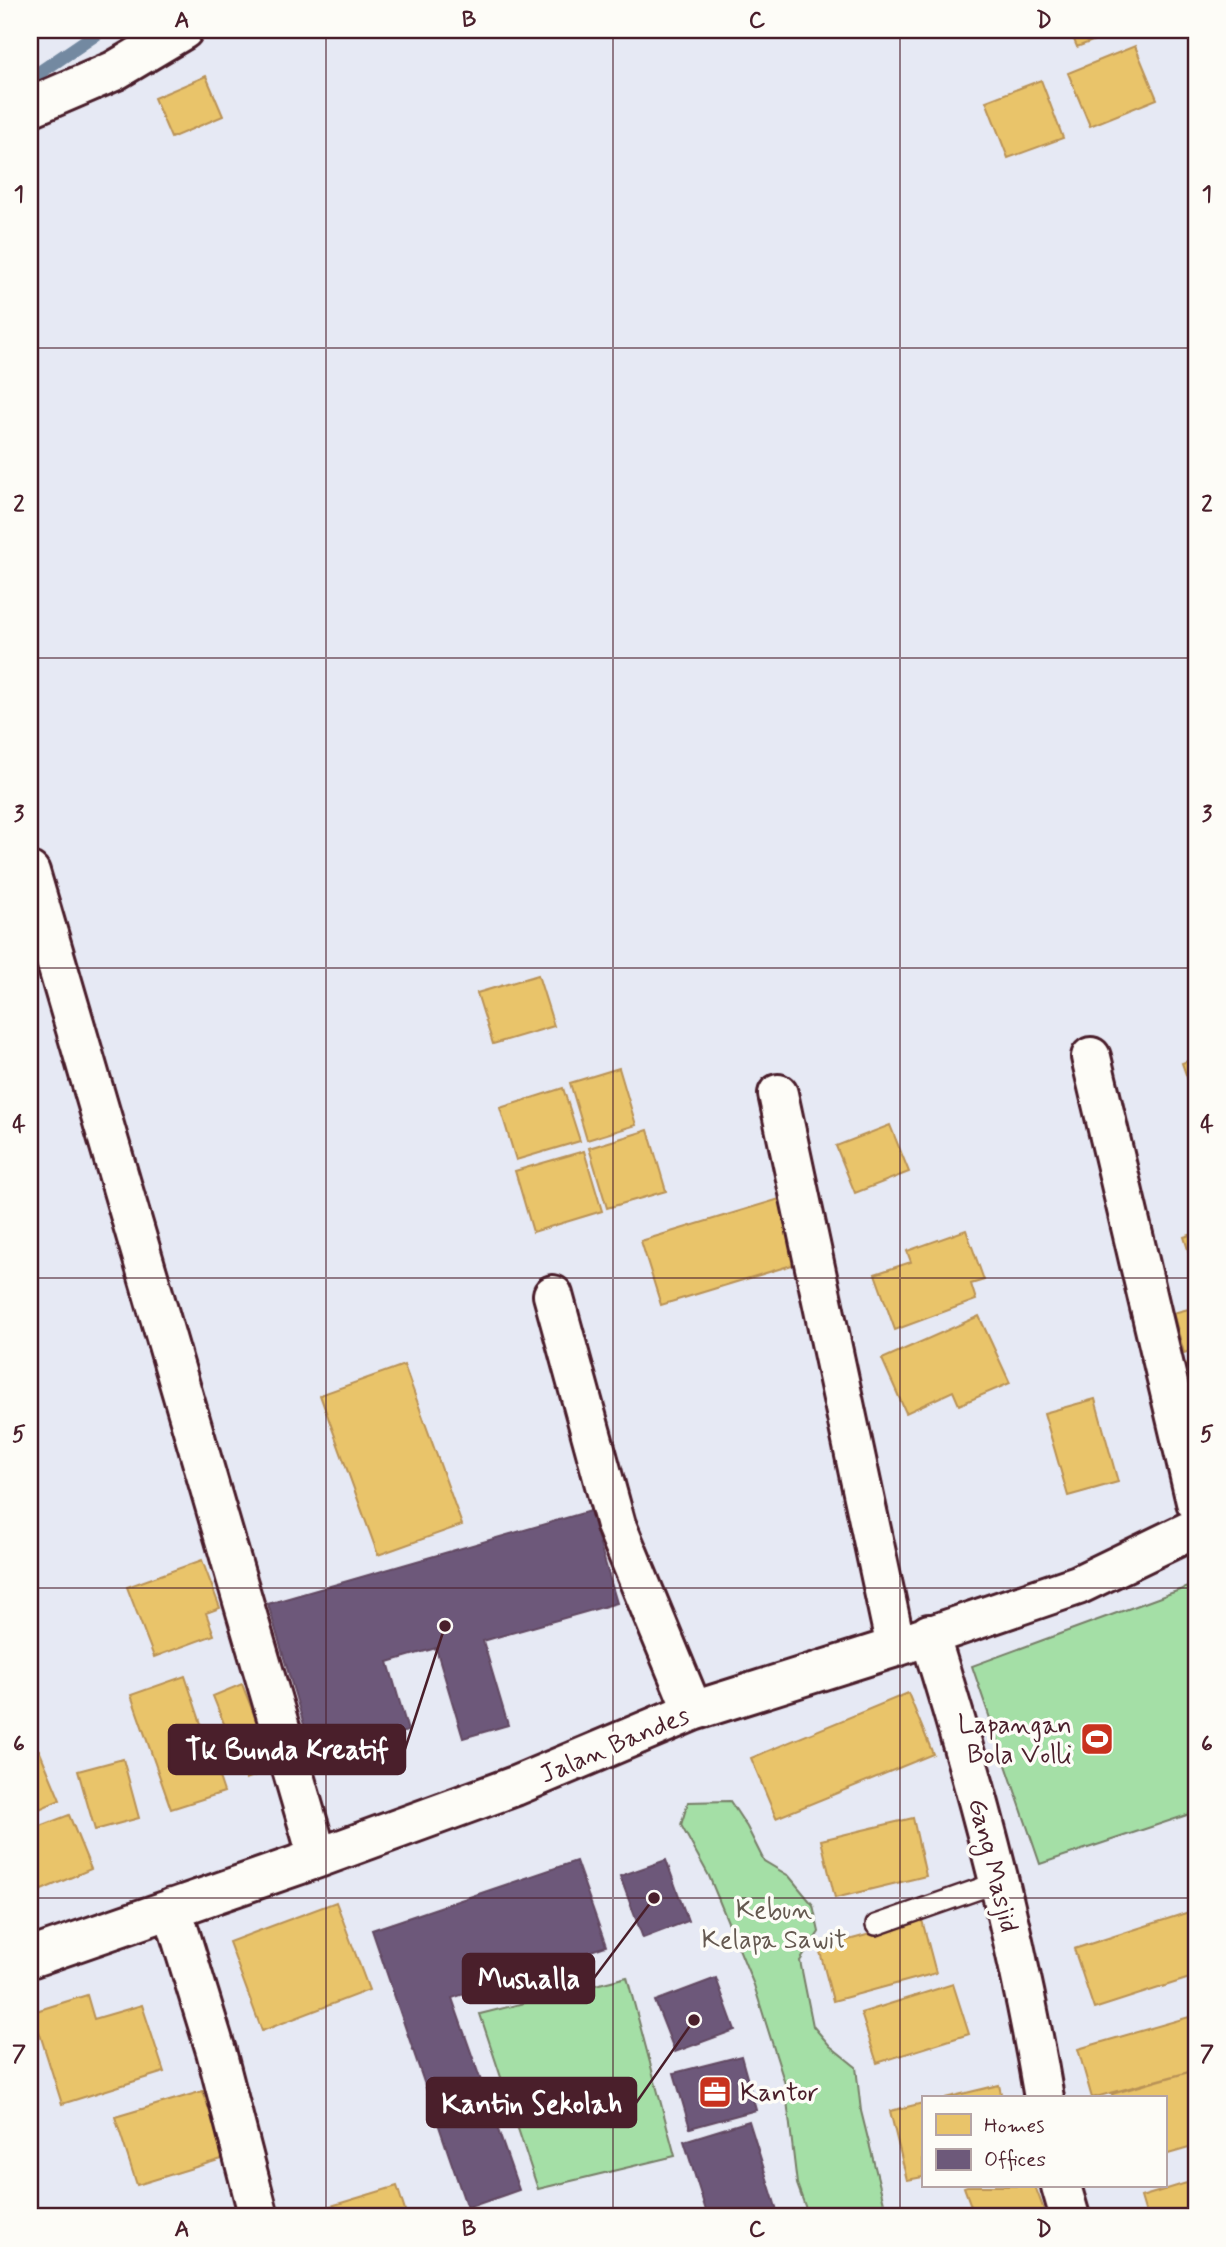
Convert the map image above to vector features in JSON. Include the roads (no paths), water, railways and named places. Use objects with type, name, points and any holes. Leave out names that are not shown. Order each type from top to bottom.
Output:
[{"type":"street","points":[[30,107],[114,71],[183,30]]},
{"type":"street","points":[[30,872],[318,1858]]},
{"type":"street","points":[[1091,1057],[1196,1502]]},
{"type":"street","name":"Gang Masjid","points":[[778,1094],[912,1641],[961,1735],[1034,2033],[1044,2096]]},
{"type":"street","points":[[553,1295],[616,1525],[693,1711]]},
{"type":"street","name":"Jalan Bandes","points":[[30,1958],[515,1786],[693,1711],[1078,1586],[1196,1528]]},
{"type":"street","points":[[172,1909],[216,2051],[259,2217]]},
{"type":"street","points":[[1062,2188],[1070,2217]]},
{"type":"lane","points":[[876,1925],[999,1882]]},
{"type":"waterway","points":[[30,79],[102,30]]},
{"type":"place","name":"Tk Bunda Kreatif","points":[[445,1626]]},
{"type":"place","name":"Lapangan Bola Volli","points":[[1097,1739]]},
{"type":"place","name":"Mushalla","points":[[654,1898]]},
{"type":"place","name":"Kantin Sekolah","points":[[694,2020]]},
{"type":"place","name":"Kantor","points":[[715,2092]]},
{"type":"park label","name":"Kebun Kelapa Sawit","points":[[774,1924]]}]
